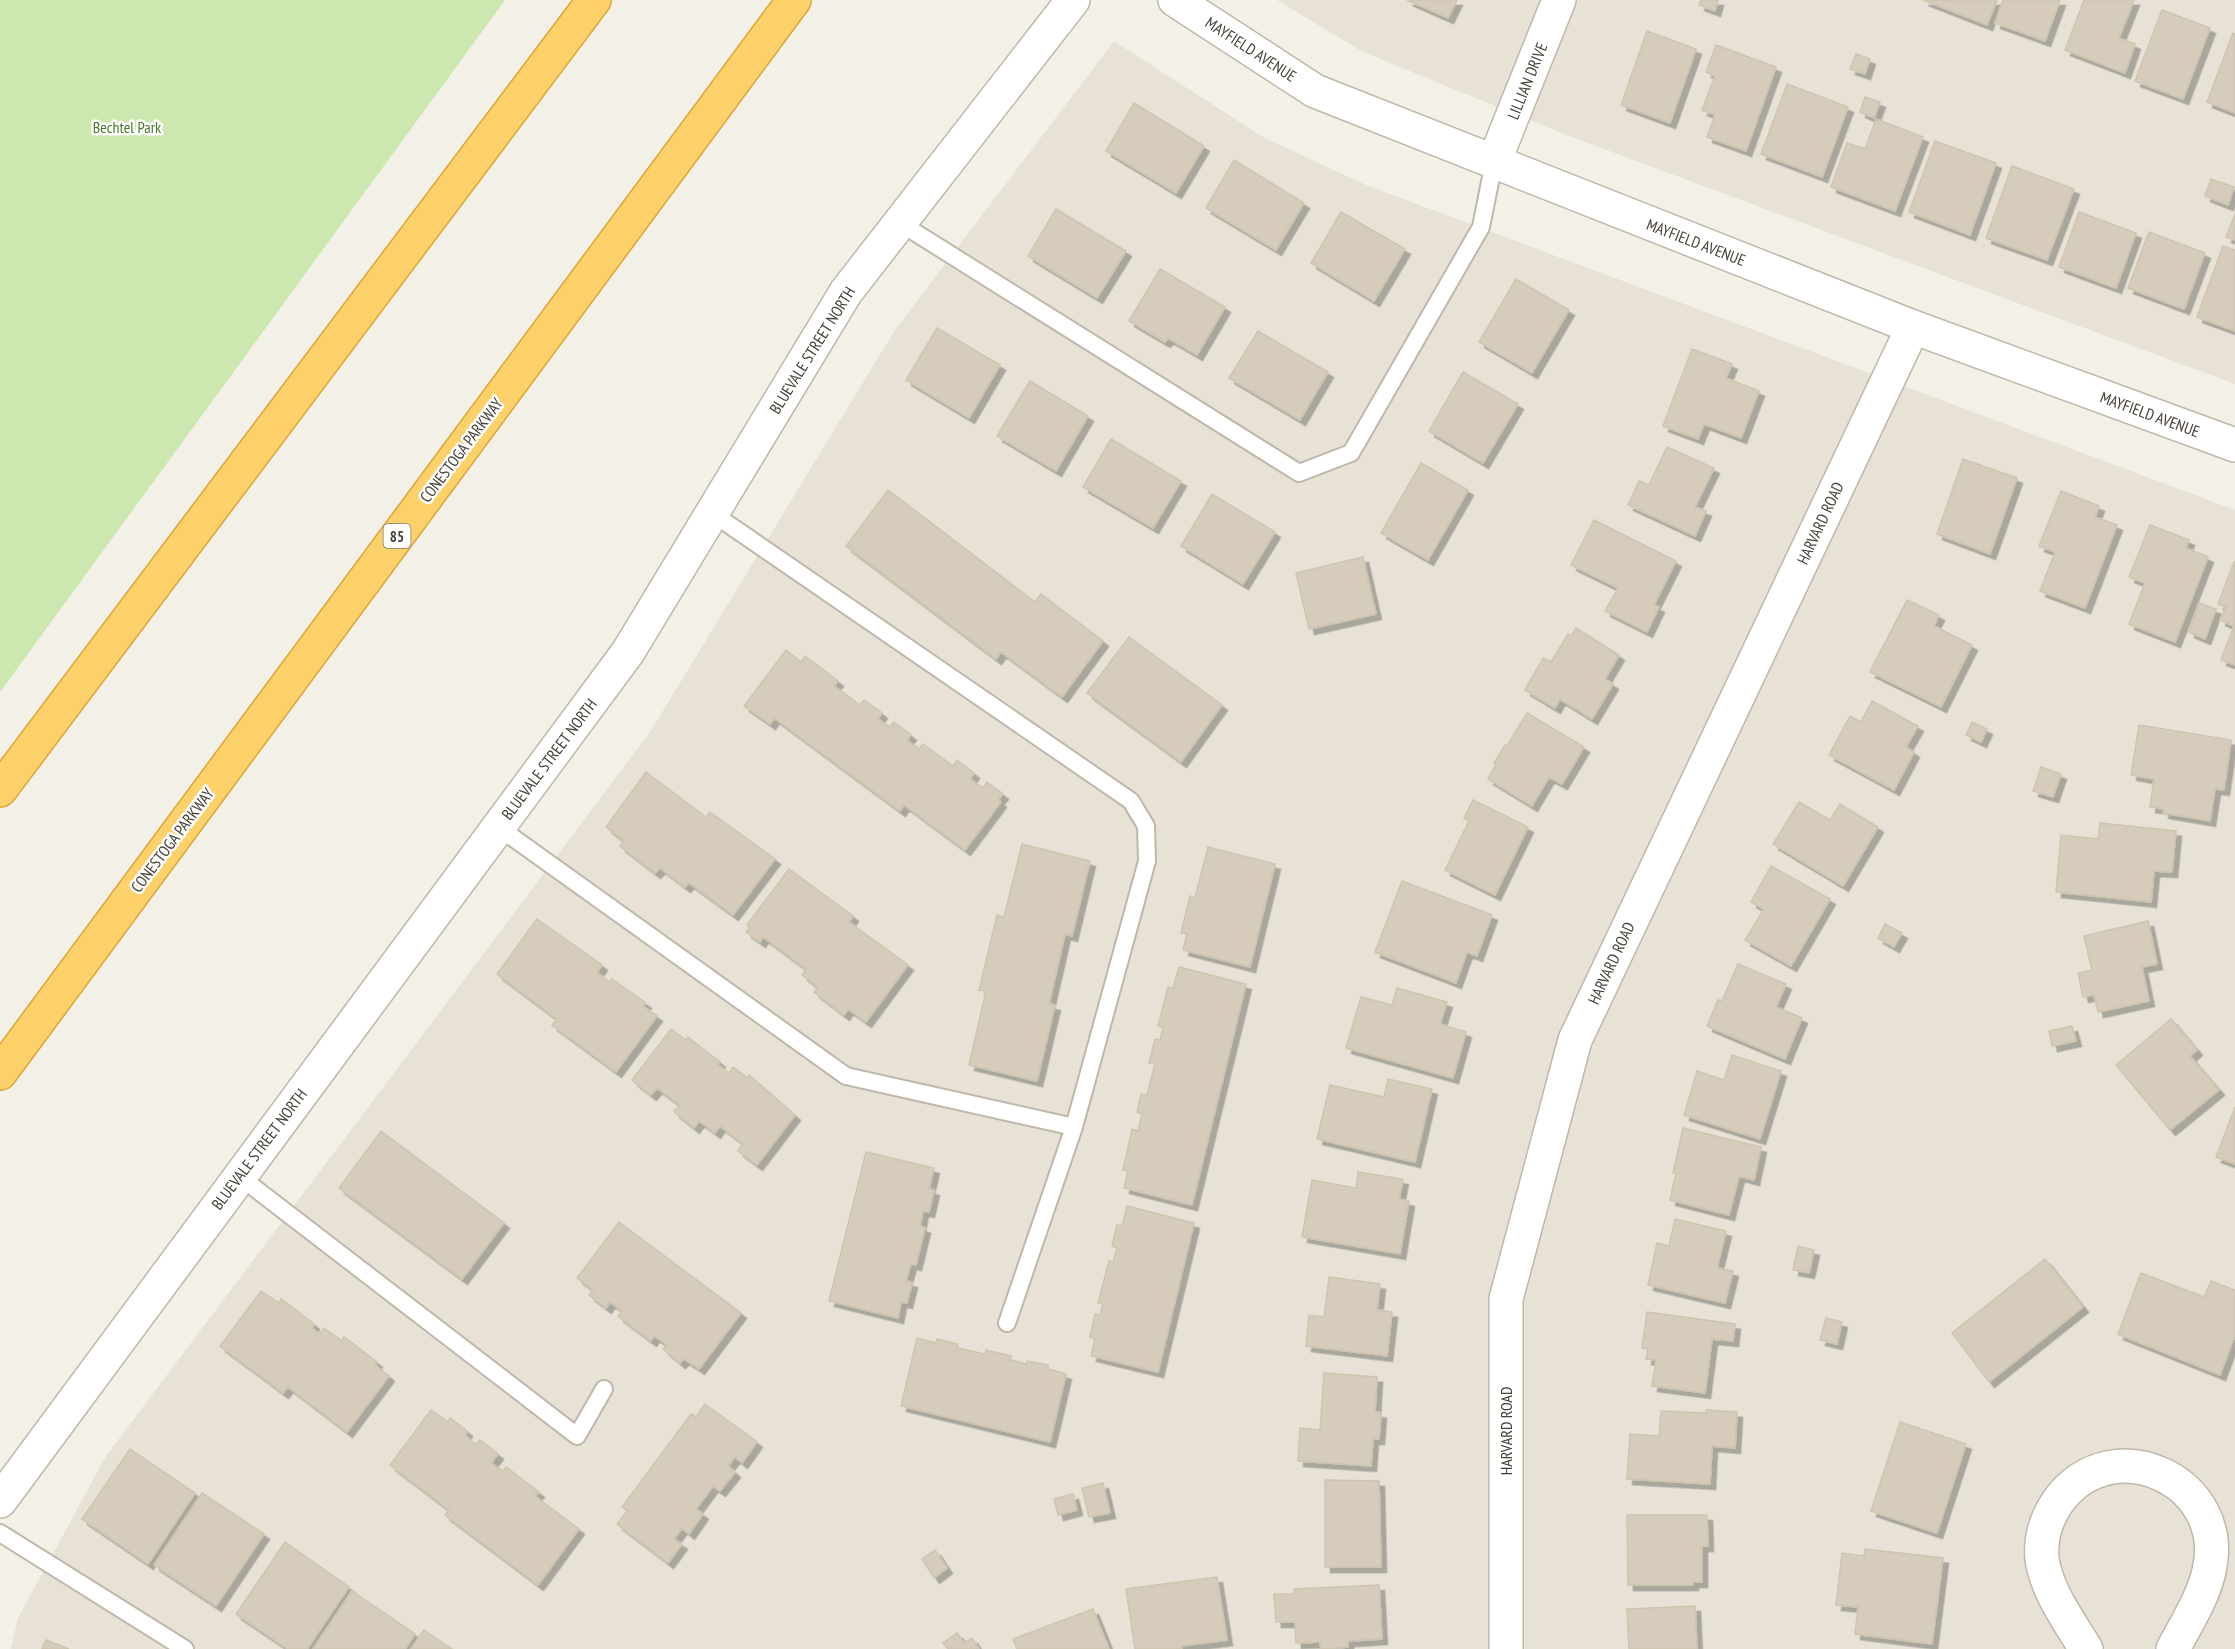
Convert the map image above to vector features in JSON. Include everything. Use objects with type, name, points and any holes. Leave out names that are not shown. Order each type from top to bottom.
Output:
[{"type":"highway","points":[[0,790],[594,0]]},
{"type":"highway","name":"CONESTOGA PARKWAY","points":[[0,1073],[794,0]]},
{"type":"street","name":"BLUEVALE STREET NORTH","points":[[0,1501],[628,652],[846,292],[1073,0]]},
{"type":"street","name":"MAYFIELD AVENUE","points":[[1175,0],[1315,91],[1913,327],[2235,446]]},
{"type":"street","name":"LILLIAN DRIVE","points":[[1494,162],[1560,0]]},
{"type":"street","name":"HARVARD ROAD","points":[[1506,1649],[1506,1299],[1575,1040],[1913,327]]},
{"type":"street","points":[[2086,1649],[2049,1584],[2042,1559],[2043,1533],[2052,1509],[2078,1481],[2091,1473],[2126,1466],[2156,1471],[2170,1478],[2194,1499],[2208,1526],[2211,1542],[2210,1570],[2203,1590],[2173,1649]]},
{"type":"lane","points":[[900,223],[1299,473],[1351,453],[1481,227],[1494,162]]},
{"type":"lane","points":[[712,513],[1131,801],[1146,826],[1146,861],[1074,1127],[1007,1323]]},
{"type":"lane","points":[[498,827],[846,1076],[1074,1127]]},
{"type":"lane","points":[[239,1176],[577,1436],[604,1389]]},
{"type":"lane","points":[[0,1533],[185,1649]]},
{"type":"shaded area","points":[[1277,0],[2235,0],[2235,384],[1569,136],[1363,52]]},
{"type":"shaded area","points":[[1114,41],[1263,137],[1366,185],[2235,510],[2235,1649],[11,1649],[18,1618],[106,1456],[650,732],[895,330]]},
{"type":"green space","name":"Bechtel Park","points":[[0,0],[505,0],[0,692]]},
{"type":"building","points":[[1407,0],[1457,0],[1448,18]]},
{"type":"building","points":[[1701,0],[1718,0],[1715,11],[1699,5]]},
{"type":"building","points":[[1923,0],[1997,0],[1987,25]]},
{"type":"building","points":[[2003,0],[2060,0],[2045,41],[1995,23]]},
{"type":"building","points":[[2084,0],[2134,0],[2119,38],[2135,44],[2125,73],[2065,50]]},
{"type":"building","points":[[2162,10],[2210,28],[2183,99],[2135,81]]},
{"type":"building","points":[[1647,31],[1696,49],[1670,123],[1621,105]]},
{"type":"building","points":[[2233,33],[2235,34],[2235,113],[2207,102]]},
{"type":"building","points":[[1716,45],[1776,67],[1746,151],[1707,137],[1715,115],[1702,110],[1715,76],[1706,72]]},
{"type":"building","points":[[1856,54],[1870,59],[1865,74],[1850,69]]},
{"type":"building","points":[[1787,84],[1848,107],[1822,177],[1761,154]]},
{"type":"building","points":[[1865,97],[1880,102],[1874,118],[1860,112]]},
{"type":"building","points":[[1134,103],[1204,146],[1176,193],[1106,151]]},
{"type":"building","points":[[1876,119],[1923,137],[1895,211],[1831,187],[1847,143],[1865,149]]},
{"type":"building","points":[[1935,141],[1996,163],[1970,235],[1909,212]]},
{"type":"building","points":[[1234,160],[1304,203],[1276,250],[1206,208]]},
{"type":"building","points":[[2012,166],[2074,189],[2047,260],[1986,238]]},
{"type":"building","points":[[2211,179],[2234,187],[2228,205],[2205,196]]},
{"type":"building","points":[[1056,209],[1126,251],[1097,298],[1028,256]]},
{"type":"building","points":[[1341,212],[1405,249],[1374,301],[1311,263]]},
{"type":"building","points":[[2079,212],[2136,233],[2116,288],[2059,267]]},
{"type":"building","points":[[2235,214],[2235,240],[2226,237]]},
{"type":"building","points":[[2149,232],[2205,253],[2184,309],[2128,288]]},
{"type":"building","points":[[2223,246],[2235,250],[2235,331],[2197,317]]},
{"type":"building","points":[[1160,269],[1225,307],[1197,355],[1168,338],[1165,342],[1129,321]]},
{"type":"building","points":[[1516,279],[1569,310],[1532,373],[1479,342]]},
{"type":"building","points":[[937,328],[1000,365],[969,418],[906,380]]},
{"type":"building","points":[[1258,331],[1328,372],[1300,420],[1229,378]]},
{"type":"building","points":[[1692,349],[1732,364],[1726,378],[1759,391],[1741,438],[1704,424],[1698,439],[1663,426]]},
{"type":"building","points":[[1463,372],[1518,404],[1483,463],[1429,431]]},
{"type":"building","points":[[1030,381],[1088,416],[1056,471],[997,436]]},
{"type":"building","points":[[1111,439],[1181,481],[1153,528],[1083,487]]},
{"type":"building","points":[[1667,447],[1714,468],[1695,507],[1706,511],[1695,536],[1628,505],[1639,481],[1649,485]]},
{"type":"building","points":[[1963,459],[2017,478],[1990,554],[1937,534]]},
{"type":"building","points":[[1421,463],[1468,490],[1428,560],[1381,533]]},
{"type":"building","points":[[888,490],[1035,602],[1041,594],[1103,641],[1062,697],[1001,652],[996,659],[846,546]]},
{"type":"building","points":[[2061,491],[2099,506],[2095,517],[2117,525],[2085,608],[2040,591],[2055,552],[2039,546]]},
{"type":"building","points":[[1212,494],[1275,532],[1243,584],[1181,546]]},
{"type":"building","points":[[1594,520],[1676,561],[1654,605],[1659,607],[1647,632],[1605,611],[1618,588],[1571,565]]},
{"type":"building","points":[[2150,525],[2189,540],[2186,548],[2208,557],[2175,642],[2129,624],[2145,583],[2129,577]]},
{"type":"building","points":[[1363,557],[1376,614],[1309,629],[1296,573]]},
{"type":"building","points":[[2234,562],[2235,665],[2221,660],[2234,626],[2220,620],[2226,607],[2218,604]]},
{"type":"building","points":[[1907,600],[1939,615],[1934,626],[1972,645],[1941,707],[1870,672]]},
{"type":"building","points":[[2199,603],[2216,609],[2205,639],[2189,632]]},
{"type":"building","points":[[1576,628],[1619,655],[1605,679],[1613,684],[1592,719],[1560,699],[1555,708],[1525,690],[1543,658],[1551,662],[1568,634],[1571,636]]},
{"type":"building","points":[[1129,637],[1222,705],[1181,762],[1087,693]]},
{"type":"building","points":[[786,650],[801,662],[805,656],[838,681],[834,686],[860,705],[864,700],[882,713],[878,719],[890,727],[894,722],[911,735],[907,740],[919,749],[923,744],[953,766],[957,760],[974,773],[970,779],[983,788],[987,782],[1003,794],[998,800],[1001,802],[965,850],[904,805],[900,811],[774,718],[770,724],[744,706]]},
{"type":"building","points":[[1872,701],[1918,726],[1906,747],[1914,752],[1894,790],[1829,755],[1850,716],[1861,722]]},
{"type":"building","points":[[1527,713],[1584,747],[1562,784],[1549,777],[1532,806],[1488,779],[1496,764],[1494,763]]},
{"type":"building","points":[[1972,722],[1987,729],[1981,742],[1966,735]]},
{"type":"building","points":[[2139,725],[2231,740],[2224,790],[2215,789],[2210,821],[2163,813],[2164,809],[2150,807],[2154,779],[2131,775]]},
{"type":"building","points":[[2041,767],[2061,774],[2053,797],[2033,791]]},
{"type":"building","points":[[646,772],[706,817],[710,812],[775,859],[733,915],[689,883],[685,887],[660,868],[655,873],[620,846],[624,841],[606,827]]},
{"type":"building","points":[[1473,800],[1528,827],[1495,895],[1445,870],[1469,821],[1464,818]]},
{"type":"building","points":[[1799,802],[1830,820],[1840,804],[1878,827],[1843,886],[1773,844]]},
{"type":"building","points":[[2100,823],[2176,831],[2172,872],[2154,871],[2151,902],[2056,892],[2061,835],[2098,839]]},
{"type":"building","points":[[1022,844],[1090,861],[1072,936],[1065,934],[1049,1004],[1055,1005],[1037,1081],[969,1065],[986,991],[979,990],[997,915],[1004,917]]},
{"type":"building","points":[[1208,847],[1275,864],[1250,967],[1183,950],[1187,934],[1181,933],[1190,896],[1195,898]]},
{"type":"building","points":[[1771,866],[1830,899],[1791,966],[1745,940],[1764,909],[1751,902]]},
{"type":"building","points":[[789,869],[853,916],[849,922],[908,965],[866,1022],[848,1009],[844,1015],[814,992],[818,987],[802,975],[806,969],[763,937],[760,942],[746,932],[750,928],[747,925]]},
{"type":"building","points":[[1402,881],[1492,915],[1477,956],[1467,952],[1456,983],[1375,952]]},
{"type":"building","points":[[537,919],[602,965],[597,972],[610,982],[612,979],[646,1003],[643,1006],[657,1016],[616,1072],[552,1025],[557,1019],[497,974]]},
{"type":"building","points":[[2148,921],[2157,964],[2142,967],[2149,1001],[2098,1012],[2094,995],[2083,997],[2078,973],[2092,970],[2084,936]]},
{"type":"building","points":[[1885,924],[1902,933],[1894,947],[1878,938]]},
{"type":"building","points":[[1738,964],[1786,984],[1776,1007],[1802,1018],[1785,1059],[1707,1026],[1718,1000],[1722,1001]]},
{"type":"building","points":[[1179,967],[1246,984],[1192,1205],[1124,1188],[1128,1171],[1123,1170],[1132,1129],[1138,1131],[1142,1114],[1137,1112],[1141,1094],[1147,1095],[1155,1064],[1149,1063],[1155,1039],[1160,1040],[1163,1027],[1158,1026],[1168,987],[1173,988]]},
{"type":"building","points":[[1397,988],[1447,1002],[1440,1024],[1466,1032],[1453,1078],[1346,1048],[1361,997],[1392,1005]]},
{"type":"building","points":[[2171,1019],[2197,1050],[2190,1056],[2219,1090],[2170,1130],[2116,1065]]},
{"type":"building","points":[[2072,1026],[2076,1041],[2052,1046],[2049,1031]]},
{"type":"building","points":[[671,1029],[686,1040],[688,1037],[720,1062],[717,1064],[729,1073],[733,1067],[748,1078],[749,1075],[795,1115],[757,1165],[738,1151],[743,1144],[720,1126],[715,1133],[699,1121],[694,1128],[674,1112],[680,1105],[657,1088],[651,1095],[632,1080]]},
{"type":"building","points":[[1732,1055],[1781,1071],[1760,1139],[1684,1115],[1697,1071],[1724,1080]]},
{"type":"building","points":[[1388,1079],[1432,1089],[1415,1162],[1317,1139],[1330,1085],[1384,1097]]},
{"type":"building","points":[[2235,1107],[2235,1164],[2216,1157]]},
{"type":"building","points":[[1683,1128],[1761,1147],[1754,1180],[1739,1176],[1729,1215],[1670,1200],[1676,1173],[1673,1173]]},
{"type":"building","points":[[381,1131],[504,1223],[462,1279],[339,1188]]},
{"type":"building","points":[[866,1152],[934,1168],[929,1189],[934,1190],[929,1212],[923,1211],[920,1226],[925,1228],[916,1265],[911,1264],[906,1281],[912,1282],[907,1303],[901,1302],[898,1318],[829,1301]]},
{"type":"building","points":[[1358,1172],[1403,1179],[1399,1199],[1409,1201],[1400,1254],[1302,1237],[1312,1180],[1356,1188]]},
{"type":"building","points":[[1127,1206],[1194,1223],[1158,1372],[1091,1356],[1095,1339],[1090,1337],[1095,1314],[1100,1315],[1103,1304],[1098,1303],[1109,1261],[1113,1262],[1117,1248],[1112,1246],[1117,1225],[1122,1226]]},
{"type":"building","points":[[1675,1219],[1726,1231],[1717,1268],[1733,1271],[1725,1303],[1648,1285],[1657,1243],[1669,1246]]},
{"type":"building","points":[[619,1222],[741,1313],[699,1369],[684,1359],[680,1363],[663,1349],[667,1345],[654,1336],[651,1341],[618,1316],[622,1311],[610,1302],[606,1308],[589,1295],[593,1290],[577,1278]]},
{"type":"building","points":[[1798,1246],[1814,1250],[1809,1273],[1793,1270]]},
{"type":"building","points":[[2045,1259],[2083,1307],[1989,1382],[1952,1333]]},
{"type":"building","points":[[2141,1273],[2204,1297],[2211,1281],[2235,1290],[2235,1335],[2220,1375],[2118,1334]]},
{"type":"building","points":[[1329,1277],[1380,1284],[1377,1310],[1392,1312],[1387,1356],[1306,1346],[1309,1315],[1324,1317]]},
{"type":"building","points":[[261,1291],[279,1303],[281,1299],[314,1324],[312,1328],[320,1334],[324,1328],[342,1341],[344,1337],[377,1362],[375,1365],[389,1376],[347,1432],[288,1387],[283,1393],[220,1346]]},
{"type":"building","points":[[1647,1312],[1735,1324],[1733,1341],[1712,1339],[1705,1393],[1652,1386],[1656,1360],[1646,1359],[1648,1349],[1642,1348]]},
{"type":"building","points":[[1826,1318],[1842,1322],[1837,1344],[1820,1340]]},
{"type":"building","points":[[917,1338],[936,1343],[937,1339],[958,1344],[957,1348],[985,1354],[986,1350],[1011,1356],[1010,1360],[1026,1364],[1027,1361],[1048,1365],[1048,1369],[1066,1374],[1050,1442],[901,1406]]},
{"type":"building","points":[[1324,1373],[1377,1377],[1375,1412],[1381,1413],[1379,1439],[1373,1439],[1371,1466],[1298,1461],[1300,1428],[1320,1430]]},
{"type":"building","points":[[705,1404],[757,1442],[742,1463],[735,1457],[728,1466],[735,1472],[720,1491],[713,1486],[696,1509],[703,1514],[689,1534],[682,1528],[674,1539],[682,1544],[668,1563],[617,1524],[627,1511],[622,1507],[691,1414],[696,1417]]},
{"type":"building","points":[[431,1410],[448,1422],[450,1418],[467,1431],[465,1435],[476,1445],[480,1440],[498,1454],[491,1463],[503,1471],[506,1467],[539,1492],[535,1496],[579,1529],[538,1585],[445,1515],[449,1510],[390,1465]]},
{"type":"building","points":[[1706,1410],[1737,1412],[1735,1448],[1712,1446],[1710,1484],[1627,1479],[1630,1434],[1659,1436],[1661,1411],[1707,1413]]},
{"type":"building","points":[[1900,1422],[1966,1444],[1937,1533],[1871,1511]]},
{"type":"building","points":[[130,1449],[195,1493],[148,1564],[82,1519]]},
{"type":"building","points":[[1325,1480],[1379,1481],[1381,1567],[1325,1567]]},
{"type":"building","points":[[1103,1483],[1110,1513],[1089,1517],[1082,1488]]},
{"type":"building","points":[[202,1493],[264,1534],[216,1606],[154,1565]]},
{"type":"building","points":[[1073,1494],[1077,1510],[1058,1515],[1054,1499]]},
{"type":"building","points":[[1627,1515],[1707,1515],[1708,1546],[1702,1546],[1702,1582],[1693,1582],[1693,1585],[1628,1585]]},
{"type":"building","points":[[285,1542],[349,1587],[307,1649],[288,1649],[236,1614]]},
{"type":"building","points":[[1865,1549],[1943,1558],[1932,1644],[1855,1634],[1858,1607],[1836,1605],[1842,1553],[1864,1556]]},
{"type":"building","points":[[935,1550],[947,1568],[934,1578],[922,1559]]},
{"type":"building","points":[[1217,1577],[1227,1640],[1181,1646],[1182,1649],[1135,1649],[1126,1589]]},
{"type":"building","points":[[1379,1585],[1382,1639],[1348,1641],[1348,1647],[1321,1649],[1320,1642],[1296,1643],[1295,1622],[1276,1622],[1274,1594],[1294,1594],[1294,1589]]},
{"type":"building","points":[[352,1591],[415,1634],[405,1649],[313,1649]]},
{"type":"building","points":[[1695,1606],[1697,1649],[1629,1649],[1627,1609]]},
{"type":"building","points":[[1093,1609],[1109,1649],[1017,1649],[1013,1639]]},
{"type":"building","points":[[424,1630],[452,1649],[411,1649]]},
{"type":"building","points":[[957,1633],[964,1643],[972,1638],[979,1649],[948,1649],[943,1643]]},
{"type":"building","points":[[46,1640],[69,1649],[42,1649]]}]
